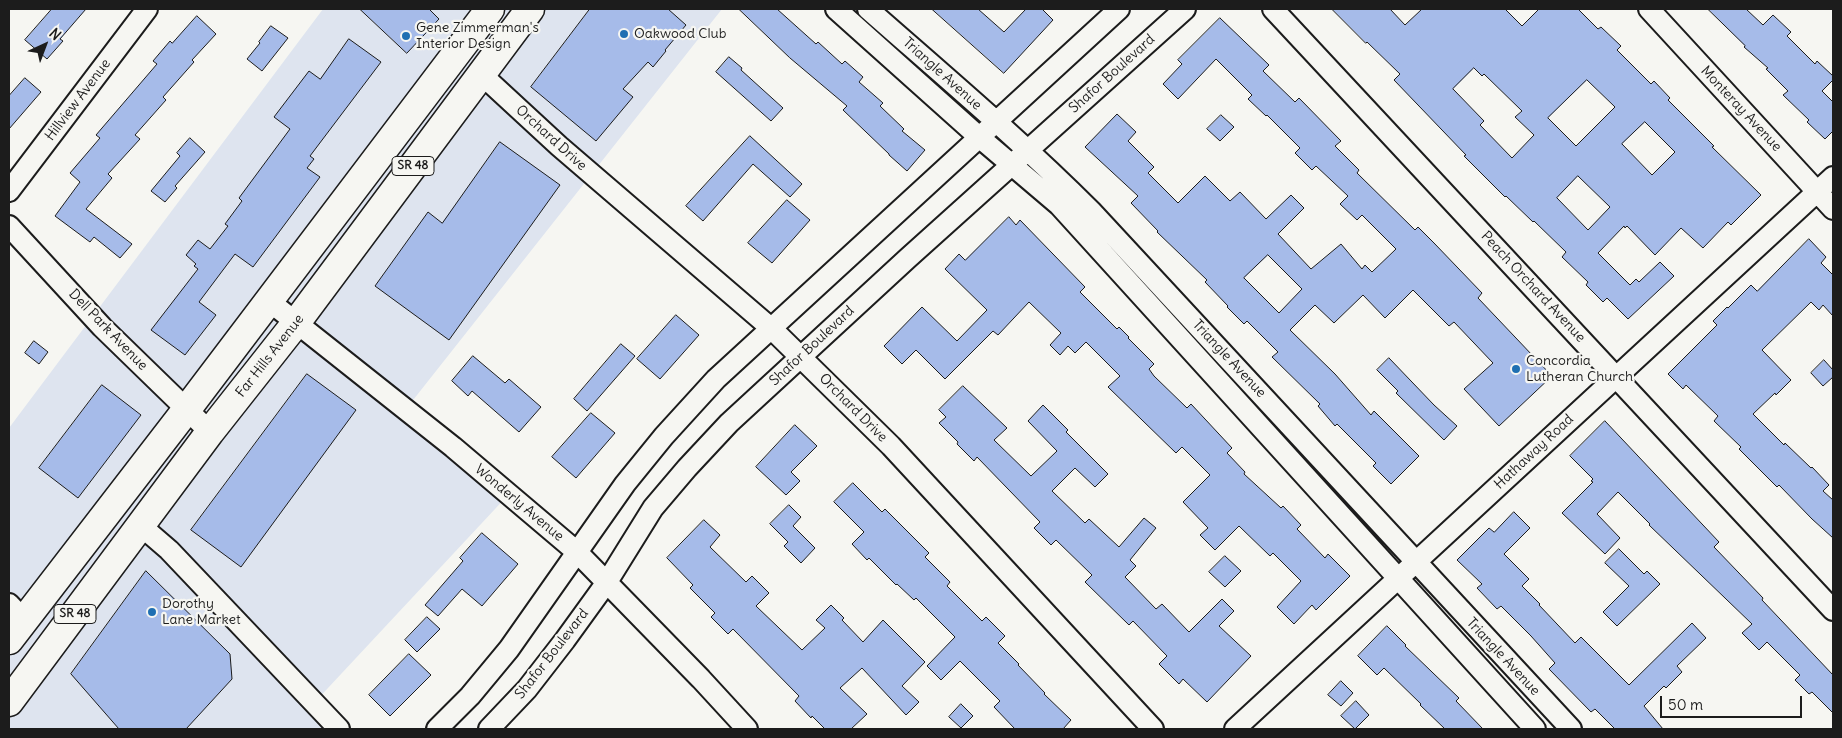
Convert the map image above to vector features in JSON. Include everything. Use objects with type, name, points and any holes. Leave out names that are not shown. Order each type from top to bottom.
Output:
[{"type":"main road","name":"SR 48","points":[[14,621],[187,409],[490,9]]},
{"type":"main road","name":"Far Hills Avenue","points":[[9,702],[140,525],[296,323],[530,9]]},
{"type":"street","name":"Hillview Avenue","points":[[9,191],[147,9]]},
{"type":"street","name":"Triangle Avenue","points":[[836,9],[979,137],[1059,204],[1396,579],[1535,729]]},
{"type":"street","name":"Triangle Avenue","points":[[868,9],[995,122],[1029,149],[1091,211],[1571,729]]},
{"type":"street","points":[[436,729],[470,696],[510,650],[625,484],[664,436],[716,379],[1119,9]]},
{"type":"street","name":"Shafor Boulevard","points":[[489,729],[527,689],[565,640],[607,582],[654,508],[687,468],[729,423],[800,356],[1185,9]]},
{"type":"street","name":"Peach Orchard Avenue","points":[[1273,9],[1833,610]]},
{"type":"street","name":"Monteray Avenue","points":[[1649,9],[1833,209]]},
{"type":"street","name":"Orchard Drive","points":[[481,74],[559,146],[772,329],[800,356],[891,446],[1153,729]]},
{"type":"street","name":"Hathaway Road","points":[[1235,729],[1833,177]]},
{"type":"street","name":"Dell Park Avenue","points":[[9,226],[102,327],[210,432]]},
{"type":"street","name":"Wonderly Avenue","points":[[269,300],[453,447],[577,552],[747,729]]},
{"type":"street","points":[[1202,363],[1218,348]]},
{"type":"street","points":[[140,525],[169,550],[339,729]]},
{"type":"shaded area","points":[[323,9],[722,9],[406,409],[509,494],[314,703],[327,729],[9,729],[9,428]]},
{"type":"building","points":[[52,9],[86,9],[60,39],[63,41],[47,59],[25,40]]},
{"type":"building","name":"Gene Zimmerman's Interior Design","points":[[360,9],[429,9],[439,19],[407,53]]},
{"type":"building","points":[[590,9],[668,9],[686,25],[653,67],[648,62],[623,89],[633,97],[596,141],[531,87]]},
{"type":"building","points":[[739,9],[777,9],[816,44],[818,42],[842,64],[845,61],[863,77],[859,82],[883,103],[880,106],[904,129],[902,131],[925,150],[907,171],[843,110],[847,106],[790,58]]},
{"type":"building","points":[[932,9],[978,9],[1004,32],[1026,9],[1042,9],[1053,20],[1004,73]]},
{"type":"building","points":[[1332,9],[1390,9],[1405,25],[1422,9],[1505,9],[1522,26],[1539,9],[1578,9],[1598,29],[1601,27],[1621,46],[1617,50],[1651,84],[1654,81],[1670,98],[1668,100],[1714,146],[1712,147],[1761,195],[1731,225],[1728,222],[1703,248],[1681,228],[1655,255],[1627,226],[1625,228],[1624,226],[1598,253],[1630,285],[1636,279],[1639,282],[1660,262],[1674,276],[1628,319],[1607,298],[1603,302],[1586,285],[1588,282],[1562,257],[1566,252],[1534,221],[1505,197],[1464,156],[1466,155],[1394,80],[1400,74]],"holes":[[[1474,68],[1482,76],[1484,74],[1522,111],[1515,117],[1534,135],[1512,158],[1480,125],[1484,121],[1453,89]],[[1587,80],[1615,107],[1576,146],[1548,118]],[[1645,122],[1675,152],[1652,175],[1622,144]],[[1578,176],[1610,207],[1588,230],[1557,198]]]},
{"type":"building","points":[[1708,9],[1746,9],[1763,25],[1773,15],[1791,32],[1787,36],[1815,64],[1817,61],[1833,76],[1833,80],[1822,91],[1833,102],[1833,131],[1825,139],[1807,122],[1809,120],[1783,95],[1788,91],[1766,69],[1768,68],[1744,47]]},
{"type":"building","points":[[197,16],[216,34],[192,60],[194,62],[163,97],[166,100],[135,135],[140,139],[108,174],[112,178],[86,209],[132,244],[120,258],[94,237],[90,242],[55,216],[80,182],[70,173],[100,138],[96,135],[157,64],[153,61],[170,41],[172,43]]},
{"type":"building","points":[[1220,18],[1269,65],[1263,71],[1295,102],[1299,98],[1341,141],[1335,146],[1359,170],[1357,173],[1415,230],[1418,227],[1482,293],[1478,298],[1552,376],[1499,426],[1464,389],[1493,363],[1454,322],[1449,326],[1413,290],[1385,318],[1363,295],[1334,323],[1315,305],[1290,330],[1335,374],[1371,415],[1374,411],[1419,456],[1391,484],[1373,466],[1376,463],[1337,424],[1335,426],[1318,406],[1320,404],[1272,357],[1278,352],[1247,321],[1244,324],[1227,307],[1205,282],[1207,280],[1157,232],[1131,203],[1138,196],[1085,147],[1117,114],[1136,132],[1128,141],[1154,167],[1148,173],[1178,203],[1205,176],[1230,201],[1240,192],[1266,219],[1291,195],[1304,208],[1278,234],[1311,269],[1341,244],[1362,269],[1365,265],[1372,272],[1396,249],[1362,215],[1357,220],[1340,204],[1348,196],[1316,166],[1312,170],[1295,153],[1300,148],[1248,99],[1252,95],[1216,59],[1178,99],[1163,84],[1182,64],[1178,60]],"holes":[[[1268,255],[1302,289],[1279,313],[1244,278]]]},
{"type":"building","points":[[271,26],[288,38],[262,71],[247,59]]},
{"type":"building","points":[[349,39],[381,62],[310,156],[314,159],[307,168],[320,177],[253,267],[235,254],[199,302],[216,315],[185,355],[151,330],[198,269],[194,266],[196,264],[186,255],[198,240],[210,249],[228,226],[225,224],[242,201],[239,198],[290,129],[274,117],[309,71],[320,79]]},
{"type":"building","points":[[729,57],[783,108],[771,121],[716,72]]},
{"type":"building","points":[[25,78],[41,92],[9,129],[9,96]]},
{"type":"building","points":[[1221,115],[1234,127],[1220,141],[1207,129]]},
{"type":"building","points":[[750,136],[802,184],[790,197],[753,164],[703,221],[686,206]]},
{"type":"building","points":[[190,138],[205,152],[175,186],[177,188],[165,202],[151,191],[180,156],[177,153]]},
{"type":"building","points":[[500,142],[560,185],[449,340],[375,286],[428,212],[442,223]]},
{"type":"building","points":[[787,200],[810,220],[772,263],[748,243]]},
{"type":"building","points":[[1009,217],[1016,225],[1020,220],[1085,287],[1080,292],[1117,329],[1119,327],[1154,364],[1149,369],[1154,376],[1187,408],[1191,404],[1232,448],[1227,453],[1245,472],[1244,474],[1281,508],[1283,506],[1301,525],[1297,529],[1325,558],[1328,554],[1350,576],[1316,610],[1312,605],[1294,624],[1277,607],[1301,581],[1273,553],[1270,556],[1239,526],[1215,550],[1200,535],[1208,528],[1183,502],[1210,475],[1182,447],[1176,453],[1108,387],[1120,376],[1086,342],[1075,353],[1068,346],[1060,355],[1050,345],[1061,333],[1029,302],[998,335],[993,331],[945,379],[916,350],[902,364],[884,346],[922,307],[957,341],[987,310],[945,269],[959,254],[965,260]]},
{"type":"building","points":[[1809,239],[1826,257],[1821,263],[1833,275],[1833,316],[1823,305],[1819,310],[1811,302],[1762,350],[1791,380],[1753,414],[1784,445],[1785,443],[1812,467],[1829,485],[1823,491],[1833,500],[1833,538],[1739,449],[1741,447],[1714,421],[1718,416],[1686,385],[1683,389],[1668,374],[1717,325],[1713,321],[1727,307],[1751,285],[1757,291]]},
{"type":"building","points":[[676,315],[699,335],[660,379],[637,359]]},
{"type":"building","points":[[34,341],[48,352],[39,364],[25,353]]},
{"type":"building","points":[[621,344],[635,356],[587,411],[574,399]]},
{"type":"building","points":[[473,356],[505,383],[509,379],[541,407],[519,432],[472,391],[468,396],[452,381]]},
{"type":"building","points":[[1389,358],[1457,426],[1444,440],[1396,393],[1398,391],[1377,370]]},
{"type":"building","points":[[1824,360],[1833,370],[1833,377],[1823,386],[1811,373]]},
{"type":"building","points":[[307,374],[356,410],[241,567],[191,530]]},
{"type":"building","points":[[102,385],[141,415],[78,498],[39,468]]},
{"type":"building","points":[[963,386],[1007,428],[994,440],[1031,476],[1057,451],[1028,421],[1043,405],[1068,430],[1066,432],[1108,474],[1095,487],[1075,468],[1052,491],[1085,523],[1089,519],[1119,547],[1144,518],[1156,528],[1130,560],[1136,566],[1125,577],[1156,609],[1162,604],[1189,632],[1222,599],[1234,611],[1219,626],[1251,656],[1207,702],[1183,679],[1179,684],[1159,664],[1167,656],[1133,621],[1129,625],[1085,582],[1092,575],[1056,540],[1051,545],[1034,528],[1040,522],[977,457],[974,461],[939,423],[946,417],[939,410]]},
{"type":"building","points":[[591,413],[615,433],[576,478],[552,457]]},
{"type":"building","points":[[1605,421],[1719,542],[1714,547],[1833,675],[1833,713],[1812,692],[1809,694],[1795,680],[1800,675],[1767,642],[1759,650],[1742,633],[1752,624],[1649,525],[1618,492],[1597,514],[1620,538],[1605,554],[1562,513],[1593,482],[1591,481],[1593,479],[1570,456]]},
{"type":"building","points":[[795,425],[817,446],[791,472],[800,481],[786,495],[756,467]]},
{"type":"building","points":[[853,483],[882,512],[885,509],[929,553],[925,557],[950,582],[947,586],[982,621],[986,617],[1005,636],[998,643],[1019,664],[1044,694],[1071,720],[1063,729],[1015,729],[994,707],[1000,701],[960,661],[941,680],[927,666],[955,637],[916,598],[914,600],[896,585],[852,544],[864,532],[834,502]]},
{"type":"building","points":[[789,505],[801,517],[793,526],[815,548],[801,563],[784,546],[788,542],[770,524]]},
{"type":"building","points":[[1514,512],[1530,528],[1504,554],[1529,579],[1522,586],[1575,643],[1581,637],[1629,685],[1692,623],[1706,638],[1677,666],[1682,672],[1666,688],[1664,686],[1644,706],[1663,729],[1615,729],[1595,709],[1591,712],[1549,669],[1555,663],[1501,606],[1497,609],[1477,588],[1482,584],[1457,560],[1489,528],[1494,532]]},
{"type":"building","points":[[704,520],[720,535],[710,547],[746,582],[752,576],[769,593],[756,606],[802,650],[825,628],[816,620],[831,605],[863,642],[883,620],[925,662],[902,686],[919,702],[906,715],[862,668],[840,688],[867,714],[851,729],[825,729],[812,716],[811,718],[795,701],[799,696],[733,629],[728,634],[711,617],[715,613],[690,588],[693,585],[667,558]]},
{"type":"building","points":[[482,533],[518,564],[482,606],[462,589],[438,616],[425,605],[463,561],[460,558]]},
{"type":"building","points":[[1619,549],[1644,574],[1647,571],[1660,584],[1617,626],[1603,612],[1629,586],[1605,563]]},
{"type":"building","points":[[1225,556],[1241,571],[1225,587],[1209,572]]},
{"type":"building","name":"Dorothy Lane Market","points":[[146,571],[230,654],[232,679],[186,729],[119,729],[71,674]]},
{"type":"building","points":[[427,617],[440,629],[417,652],[405,640]]},
{"type":"building","points":[[1387,626],[1459,698],[1456,701],[1483,729],[1445,729],[1384,668],[1377,675],[1358,656]]},
{"type":"building","points":[[409,654],[431,675],[390,716],[369,695]]},
{"type":"building","points":[[1341,681],[1353,693],[1341,706],[1328,695]]},
{"type":"building","points":[[1356,701],[1369,715],[1355,729],[1341,716]]},
{"type":"building","points":[[961,704],[973,716],[961,728],[949,717]]},
{"type":"place","name":"Oakwood Club","points":[[624,34]]},
{"type":"place","name":"Gene Zimmerman's Interior Design","points":[[406,36]]},
{"type":"place","name":"Concordia Lutheran Church","points":[[1516,369]]},
{"type":"place","name":"Dorothy Lane Market","points":[[152,612]]}]
